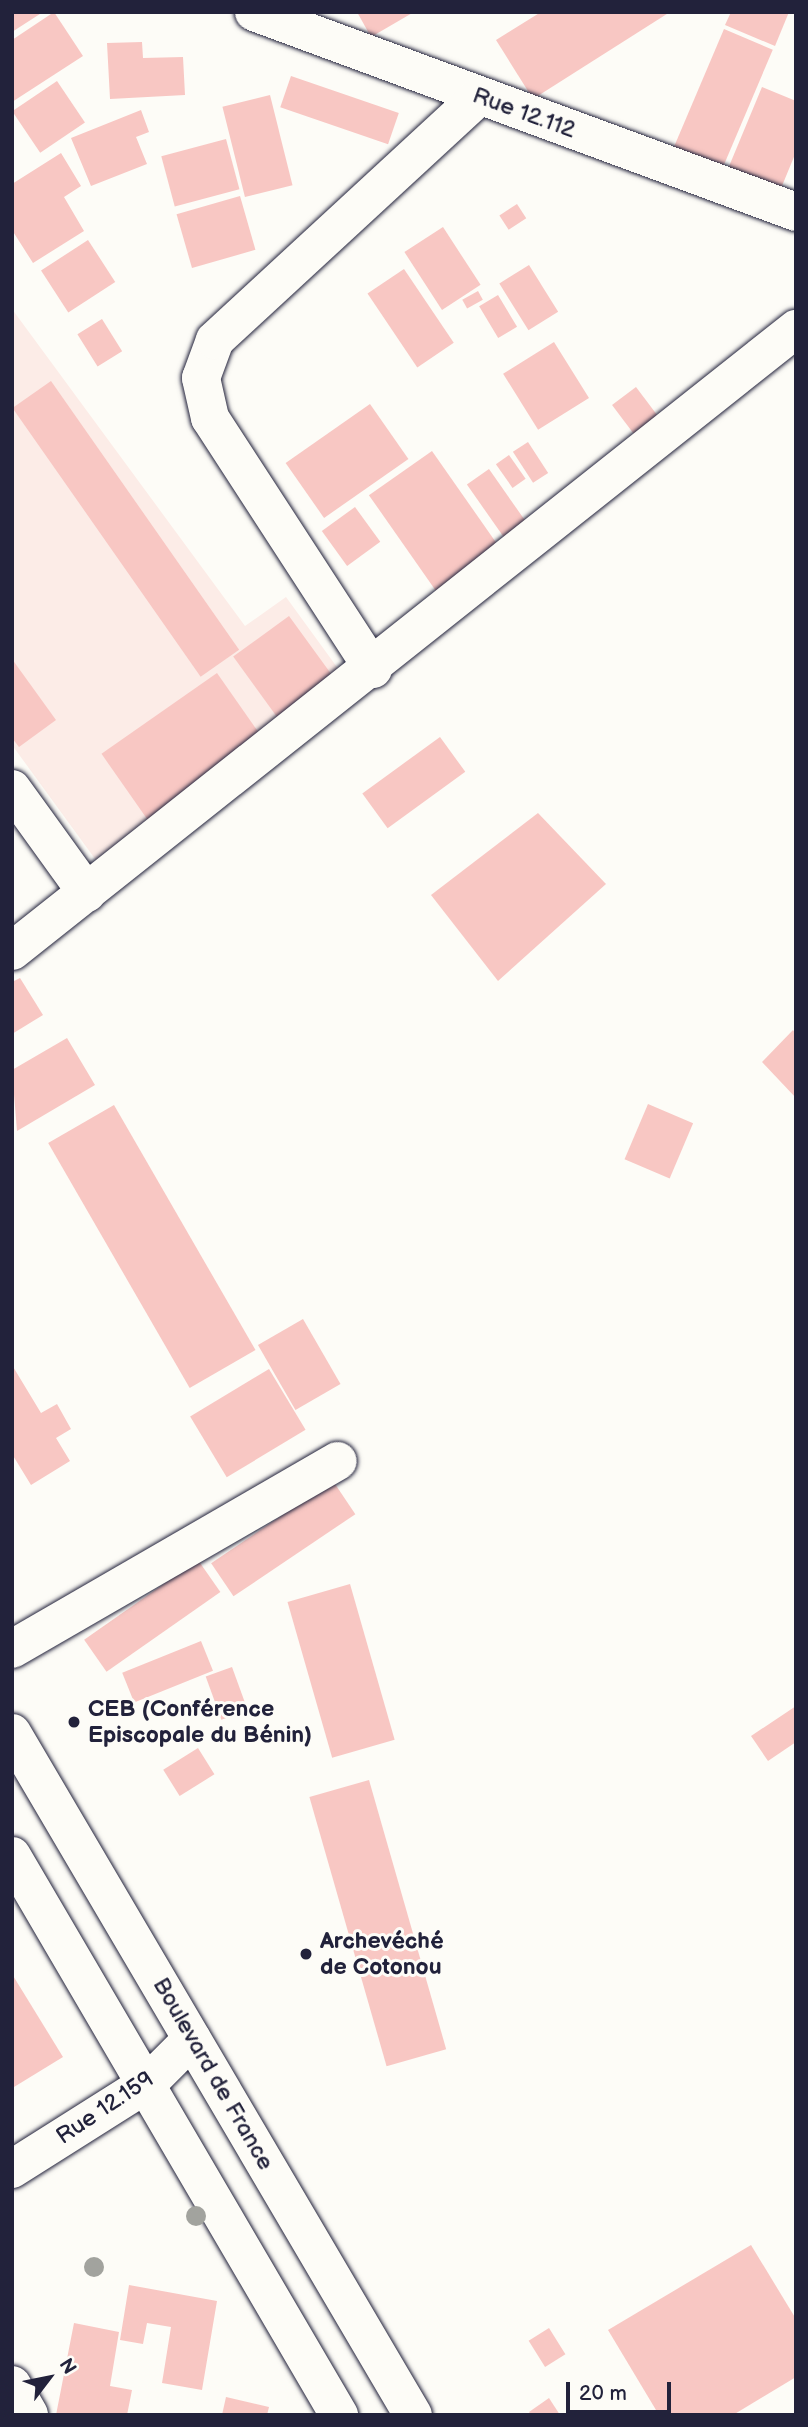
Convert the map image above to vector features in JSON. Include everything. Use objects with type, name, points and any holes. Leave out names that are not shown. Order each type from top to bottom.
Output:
[{"type":"street","name":"Rue 12.112","points":[[254,12],[796,212]]},
{"type":"street","points":[[373,669],[210,418],[201,378],[215,340],[479,96]]},
{"type":"street","points":[[12,951],[373,669],[796,329]]},
{"type":"street","points":[[12,789],[87,893]]},
{"type":"street","points":[[12,1649],[338,1461]]},
{"type":"street","name":"Boulevard de France","points":[[12,1734],[413,2415]]},
{"type":"street","points":[[12,1856],[148,2082],[339,2415]]},
{"type":"street","name":"Rue 12.159","points":[[12,2169],[148,2082],[192,2039]]},
{"type":"street","points":[[12,2385],[29,2415]]},
{"type":"shaded area","points":[[12,309],[245,626],[286,597],[350,685],[101,867],[12,745]]},
{"type":"building","points":[[12,12],[43,12],[12,32]]},
{"type":"building","points":[[54,12],[83,56],[12,102],[12,40]]},
{"type":"building","points":[[357,12],[414,12],[371,37]]},
{"type":"building","points":[[541,12],[670,12],[533,99],[496,40]]},
{"type":"building","points":[[731,12],[789,12],[775,46],[725,25]]},
{"type":"building","points":[[724,29],[773,50],[721,171],[672,151]]},
{"type":"building","points":[[142,42],[143,58],[183,57],[185,95],[110,99],[107,43]]},
{"type":"building","points":[[291,76],[399,113],[388,144],[280,107]]},
{"type":"building","points":[[57,81],[85,122],[40,153],[12,111]]},
{"type":"building","points":[[762,87],[796,101],[796,152],[777,198],[725,176]]},
{"type":"building","points":[[270,95],[292,185],[245,197],[222,107]]},
{"type":"building","points":[[141,110],[149,132],[136,137],[147,164],[91,186],[71,138]]},
{"type":"building","points":[[226,139],[239,189],[175,207],[161,156]]},
{"type":"building","points":[[61,153],[81,186],[64,197],[84,231],[33,263],[12,230],[12,184]]},
{"type":"building","points":[[240,196],[255,250],[192,268],[177,214]]},
{"type":"building","points":[[517,204],[526,218],[509,230],[499,215]]},
{"type":"building","points":[[443,227],[481,285],[442,310],[404,252]]},
{"type":"building","points":[[88,240],[115,282],[68,312],[41,270]]},
{"type":"building","points":[[529,265],[558,312],[528,330],[499,284]]},
{"type":"building","points":[[404,269],[454,343],[417,367],[368,294]]},
{"type":"building","points":[[478,291],[483,300],[467,308],[462,300]]},
{"type":"building","points":[[498,295],[517,327],[498,338],[479,306]]},
{"type":"building","points":[[102,319],[122,351],[98,367],[77,334]]},
{"type":"building","points":[[554,342],[589,398],[538,430],[503,374]]},
{"type":"building","points":[[51,381],[239,650],[201,677],[12,408]]},
{"type":"building","points":[[636,387],[667,428],[643,446],[612,405]]},
{"type":"building","points":[[370,404],[408,459],[324,518],[286,463]]},
{"type":"building","points":[[528,442],[548,473],[533,483],[513,452]]},
{"type":"building","points":[[432,451],[515,570],[452,614],[369,495]]},
{"type":"building","points":[[509,455],[526,479],[513,488],[496,464]]},
{"type":"building","points":[[489,469],[537,537],[514,552],[467,484]]},
{"type":"building","points":[[355,507],[380,542],[347,566],[322,531]]},
{"type":"building","points":[[289,616],[340,686],[284,726],[233,657]]},
{"type":"building","points":[[12,659],[56,720],[19,747],[12,738]]},
{"type":"building","points":[[217,673],[263,739],[148,820],[101,754]]},
{"type":"building","points":[[440,737],[465,772],[388,828],[362,793]]},
{"type":"building","points":[[538,813],[606,884],[498,981],[431,895]]},
{"type":"building","points":[[20,978],[43,1015],[12,1034],[12,982]]},
{"type":"building","points":[[793,1030],[796,1034],[796,1098],[762,1062]]},
{"type":"building","points":[[67,1038],[95,1085],[17,1131],[12,1070]]},
{"type":"building","points":[[648,1104],[693,1123],[670,1178],[625,1159]]},
{"type":"building","points":[[114,1105],[256,1350],[190,1388],[48,1143]]},
{"type":"building","points":[[303,1319],[340,1384],[295,1410],[258,1345]]},
{"type":"building","points":[[12,1365],[41,1413],[57,1404],[71,1429],[56,1438],[70,1461],[31,1485],[12,1454]]},
{"type":"building","points":[[269,1369],[306,1430],[227,1477],[190,1416]]},
{"type":"building","points":[[333,1481],[355,1514],[233,1596],[211,1563]]},
{"type":"building","points":[[198,1560],[220,1592],[107,1672],[84,1640]]},
{"type":"building","points":[[350,1584],[395,1740],[332,1758],[288,1602]]},
{"type":"building","points":[[201,1641],[213,1671],[134,1703],[122,1673]]},
{"type":"building","points":[[232,1667],[248,1710],[221,1720],[206,1677]]},
{"type":"building","points":[[796,1706],[796,1742],[768,1761],[751,1736]]},
{"type":"building","points":[[198,1748],[214,1774],[180,1796],[163,1770]]},
{"type":"building","points":[[369,1780],[446,2049],[387,2066],[309,1797]]},
{"type":"building","points":[[12,1974],[63,2057],[14,2087],[12,2084]]},
{"type":"building","points":[[751,2245],[796,2319],[796,2377],[733,2415],[659,2415],[608,2330]]},
{"type":"building","points":[[129,2285],[217,2301],[202,2390],[162,2383],[171,2327],[147,2323],[143,2344],[120,2340]]},
{"type":"building","points":[[74,2323],[119,2332],[110,2386],[132,2390],[127,2415],[56,2415]]},
{"type":"building","points":[[549,2328],[565,2354],[545,2367],[529,2341]]},
{"type":"building","points":[[226,2397],[269,2407],[267,2415],[222,2415]]},
{"type":"building","points":[[549,2398],[560,2415],[531,2415],[529,2412]]},
{"type":"place","name":"CEB (Conférence Episcopale du Bénin)","points":[[74,1722]]},
{"type":"place","name":"Archevéché de Cotonou","points":[[306,1954]]}]
